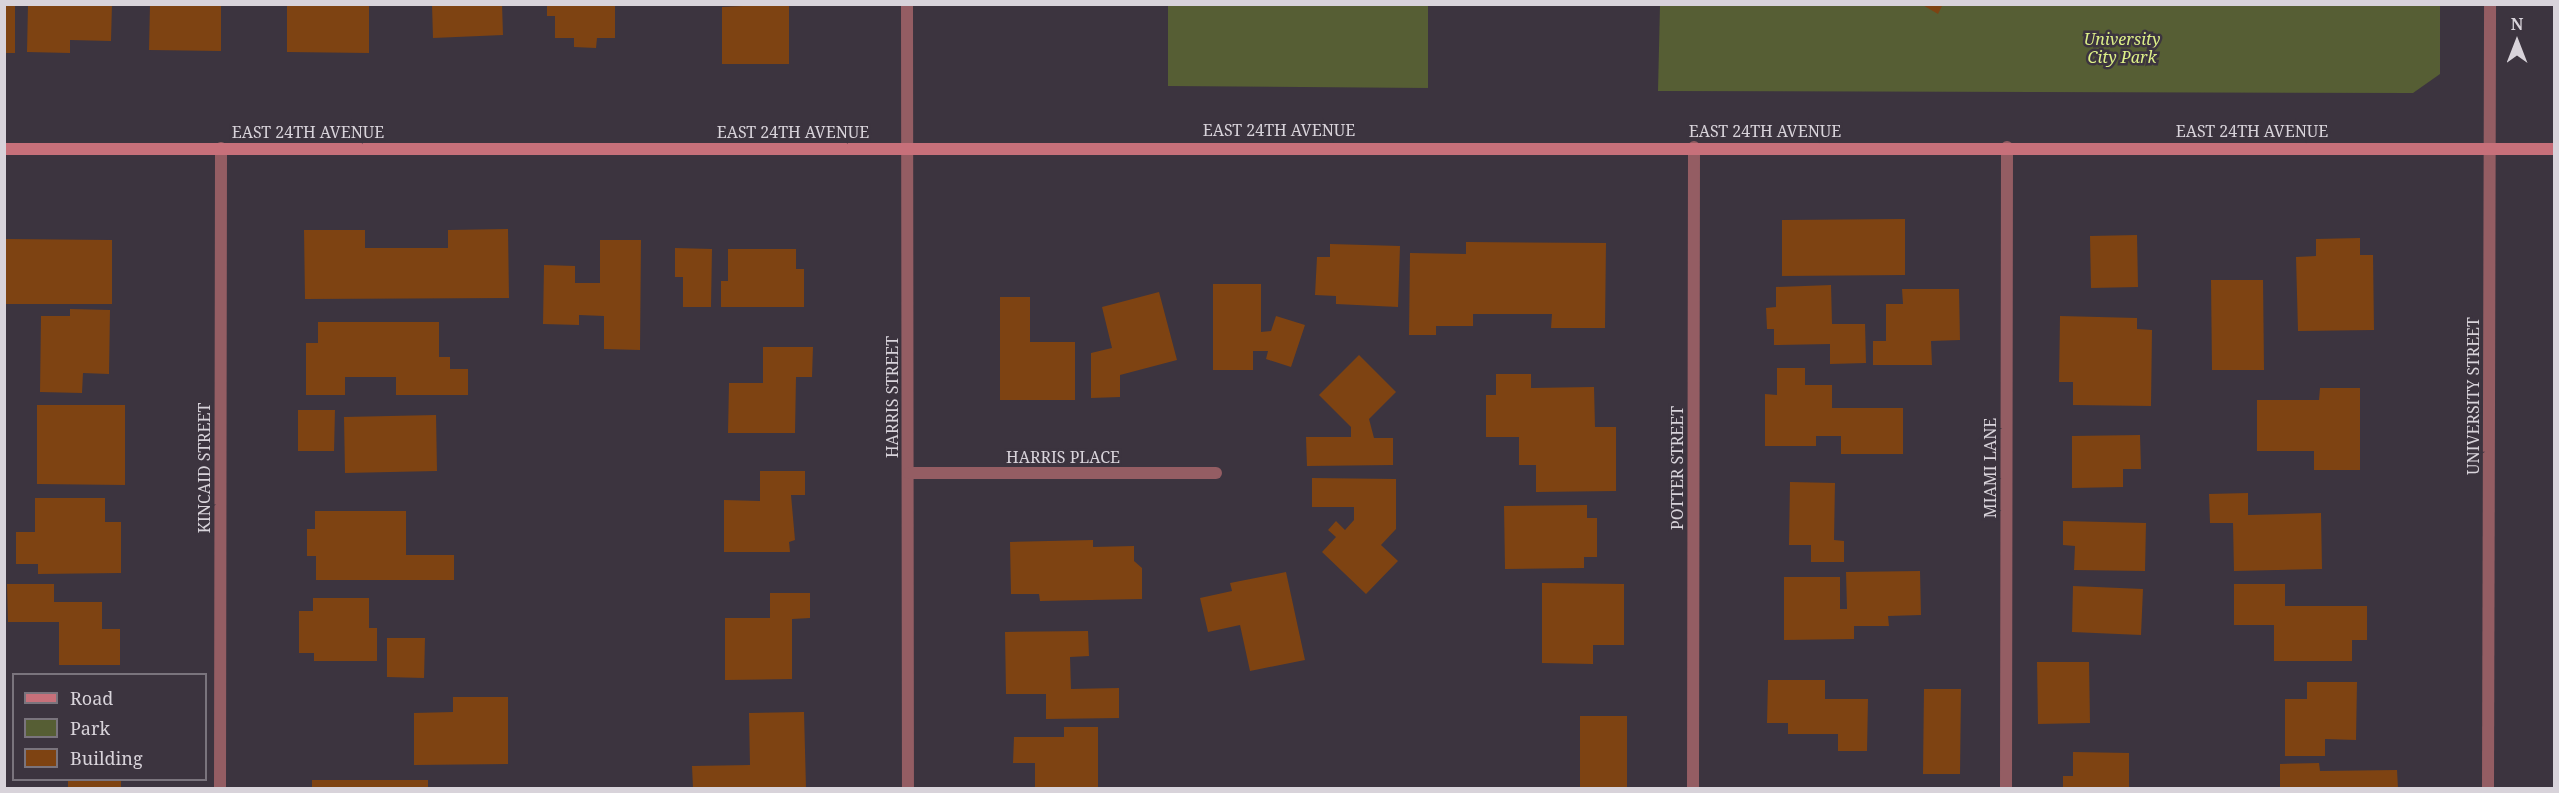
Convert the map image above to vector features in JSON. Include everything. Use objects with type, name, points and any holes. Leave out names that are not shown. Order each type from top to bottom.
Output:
[{"type":"street","name":"HARRIS STREET","points":[[908,4],[906,147],[909,474],[908,789]]},
{"type":"street","name":"UNIVERSITY STREET","points":[[2488,789],[2490,4]]},
{"type":"street","name":"POTTER STREET","points":[[1693,789],[1694,147]]},
{"type":"street","name":"MIAMI LANE","points":[[2006,789],[2007,147]]},
{"type":"street","name":"EAST 24TH AVENUE","points":[[4,148],[2554,149]]},
{"type":"street","name":"KINCAID STREET","points":[[220,789],[221,148]]},
{"type":"street","name":"HARRIS PLACE","points":[[909,474],[1216,473]]},
{"type":"green space","points":[[1168,5],[1428,5],[1428,88],[1168,86]]},
{"type":"green space","name":"University City Park","points":[[1660,5],[2440,5],[2440,74],[2413,93],[1658,91]]},
{"type":"building","points":[[4,4],[15,4],[15,53],[4,53]]},
{"type":"building","points":[[28,4],[112,4],[111,41],[70,40],[70,53],[27,52]]},
{"type":"building","points":[[150,4],[221,4],[221,51],[149,50]]},
{"type":"building","points":[[287,4],[369,4],[369,53],[287,52]]},
{"type":"building","points":[[432,4],[502,4],[503,35],[433,38]]},
{"type":"building","points":[[547,4],[615,4],[615,38],[597,38],[596,48],[574,47],[574,38],[555,38],[555,16],[547,16]]},
{"type":"building","points":[[789,4],[789,64],[722,64],[722,7]]},
{"type":"building","points":[[1921,4],[1943,4],[1938,14]]},
{"type":"building","points":[[1905,219],[1905,275],[1782,276],[1782,220]]},
{"type":"building","points":[[508,229],[509,298],[305,299],[304,230],[365,230],[365,248],[448,248],[448,230]]},
{"type":"building","points":[[2137,235],[2138,287],[2091,288],[2090,236]]},
{"type":"building","points":[[2360,238],[2360,255],[2373,255],[2374,330],[2298,331],[2296,257],[2316,256],[2316,239]]},
{"type":"building","points":[[4,239],[112,240],[112,304],[4,304]]},
{"type":"building","points":[[600,240],[641,240],[640,350],[604,349],[604,316],[579,315],[579,325],[543,324],[544,265],[575,266],[575,283],[600,283]]},
{"type":"building","points":[[1466,242],[1606,243],[1605,328],[1551,328],[1552,314],[1473,314],[1473,326],[1436,326],[1436,335],[1409,335],[1410,253],[1466,254]]},
{"type":"building","points":[[1330,244],[1400,246],[1398,307],[1336,304],[1336,296],[1315,295],[1317,257],[1330,257]]},
{"type":"building","points":[[675,248],[712,249],[711,307],[683,307],[683,277],[675,277]]},
{"type":"building","points":[[728,249],[796,249],[796,269],[804,269],[804,307],[721,307],[721,281],[728,281]]},
{"type":"building","points":[[2211,280],[2263,280],[2264,370],[2212,370]]},
{"type":"building","points":[[1213,284],[1261,284],[1261,332],[1271,331],[1276,316],[1305,325],[1291,367],[1266,359],[1268,351],[1253,351],[1253,370],[1213,370]]},
{"type":"building","points":[[1831,285],[1832,324],[1865,324],[1866,363],[1830,364],[1830,344],[1774,345],[1774,329],[1767,329],[1766,308],[1776,307],[1776,287]]},
{"type":"building","points":[[1902,289],[1959,289],[1960,340],[1931,341],[1932,365],[1873,365],[1873,341],[1886,341],[1886,304],[1903,304]]},
{"type":"building","points":[[1159,292],[1177,360],[1120,375],[1120,397],[1091,398],[1091,353],[1112,348],[1102,307]]},
{"type":"building","points":[[1000,297],[1030,297],[1030,342],[1075,342],[1075,400],[1000,400]]},
{"type":"building","points":[[70,309],[110,310],[109,374],[83,373],[82,393],[40,392],[41,316],[70,316]]},
{"type":"building","points":[[2060,316],[2137,318],[2137,329],[2152,330],[2151,406],[2073,405],[2073,382],[2059,382]]},
{"type":"building","points":[[318,322],[439,322],[439,357],[450,357],[450,369],[468,369],[468,395],[396,395],[396,377],[345,377],[345,395],[306,395],[306,343],[318,343]]},
{"type":"building","points":[[763,347],[813,347],[812,377],[796,377],[795,433],[728,433],[729,383],[763,383]]},
{"type":"building","points":[[1359,355],[1396,392],[1369,419],[1374,438],[1393,438],[1393,465],[1307,466],[1306,437],[1351,437],[1351,427],[1319,395]]},
{"type":"building","points":[[1777,368],[1805,368],[1805,385],[1832,385],[1832,408],[1903,408],[1903,454],[1841,454],[1841,436],[1816,436],[1816,446],[1765,446],[1765,394],[1777,395]]},
{"type":"building","points":[[1496,374],[1531,374],[1531,388],[1594,387],[1595,427],[1616,427],[1616,491],[1536,492],[1536,465],[1519,465],[1519,437],[1486,437],[1486,395],[1496,395]]},
{"type":"building","points":[[2320,388],[2360,388],[2360,470],[2314,470],[2314,451],[2257,451],[2257,400],[2319,400]]},
{"type":"building","points":[[37,405],[125,405],[125,485],[37,484]]},
{"type":"building","points":[[298,410],[335,410],[334,451],[298,451]]},
{"type":"building","points":[[436,415],[437,471],[345,473],[344,417]]},
{"type":"building","points":[[2140,435],[2141,469],[2123,469],[2123,487],[2072,488],[2072,436]]},
{"type":"building","points":[[760,471],[805,471],[805,495],[791,495],[795,540],[789,542],[790,552],[724,552],[724,500],[760,501]]},
{"type":"building","points":[[1312,478],[1396,479],[1396,529],[1381,545],[1398,561],[1366,594],[1322,552],[1336,537],[1328,530],[1336,521],[1345,530],[1354,520],[1354,507],[1312,507]]},
{"type":"building","points":[[1790,482],[1835,483],[1834,540],[1844,541],[1844,562],[1811,562],[1811,545],[1789,545]]},
{"type":"building","points":[[2248,493],[2248,515],[2321,513],[2322,569],[2234,571],[2233,523],[2210,523],[2209,494]]},
{"type":"building","points":[[35,498],[105,498],[105,522],[121,522],[121,573],[38,574],[38,564],[16,564],[16,532],[35,532]]},
{"type":"building","points":[[1587,505],[1587,518],[1597,518],[1597,557],[1584,557],[1584,568],[1505,569],[1504,506]]},
{"type":"building","points":[[315,511],[406,511],[406,555],[454,555],[454,580],[316,580],[316,556],[307,556],[307,529],[315,529]]},
{"type":"building","points":[[2063,521],[2146,523],[2145,571],[2074,570],[2075,546],[2063,545]]},
{"type":"building","points":[[1093,540],[1093,547],[1134,546],[1134,561],[1142,568],[1142,599],[1040,601],[1039,594],[1011,594],[1010,542]]},
{"type":"building","points":[[1920,571],[1921,615],[1888,616],[1889,626],[1854,626],[1854,639],[1784,640],[1784,577],[1840,577],[1840,609],[1847,609],[1846,572]]},
{"type":"building","points":[[1286,572],[1305,660],[1250,671],[1240,625],[1208,632],[1200,598],[1232,591],[1230,583]]},
{"type":"building","points":[[1542,583],[1624,584],[1624,645],[1593,645],[1593,664],[1542,663]]},
{"type":"building","points":[[7,584],[54,584],[54,602],[102,602],[102,629],[120,629],[120,665],[59,665],[59,622],[8,622]]},
{"type":"building","points":[[2234,584],[2285,584],[2285,606],[2367,606],[2367,640],[2352,640],[2352,661],[2274,661],[2274,625],[2234,625]]},
{"type":"building","points":[[2073,586],[2143,589],[2141,635],[2072,632]]},
{"type":"building","points":[[770,593],[810,593],[810,618],[792,619],[792,679],[725,680],[725,618],[770,618]]},
{"type":"building","points":[[313,598],[369,598],[369,628],[377,628],[377,661],[314,661],[314,653],[299,653],[299,611],[313,611]]},
{"type":"building","points":[[1088,631],[1089,656],[1070,657],[1071,689],[1119,688],[1119,718],[1046,719],[1046,694],[1006,694],[1005,632]]},
{"type":"building","points":[[387,638],[425,638],[424,678],[387,677]]},
{"type":"building","points":[[2037,662],[2089,662],[2090,723],[2038,724]]},
{"type":"building","points":[[1768,680],[1825,680],[1825,699],[1868,699],[1867,751],[1838,751],[1838,734],[1788,734],[1788,723],[1767,723]]},
{"type":"building","points":[[2307,682],[2357,682],[2356,740],[2325,739],[2325,756],[2285,756],[2285,699],[2307,699]]},
{"type":"building","points":[[1924,689],[1961,689],[1960,774],[1923,774]]},
{"type":"building","points":[[453,697],[508,697],[508,764],[414,765],[414,713],[453,712]]},
{"type":"building","points":[[804,712],[806,788],[693,788],[692,766],[750,765],[749,713]]},
{"type":"building","points":[[1580,716],[1627,716],[1627,788],[1580,788]]},
{"type":"building","points":[[1064,727],[1098,727],[1098,788],[1035,788],[1035,763],[1013,763],[1014,737],[1064,737]]},
{"type":"building","points":[[2073,752],[2129,753],[2129,788],[2063,788],[2063,776],[2073,776]]},
{"type":"building","points":[[2319,763],[2320,771],[2397,770],[2398,788],[2280,788],[2280,764]]},
{"type":"building","points":[[312,780],[428,780],[428,788],[312,788]]},
{"type":"building","points":[[68,781],[121,781],[121,788],[68,788]]}]
